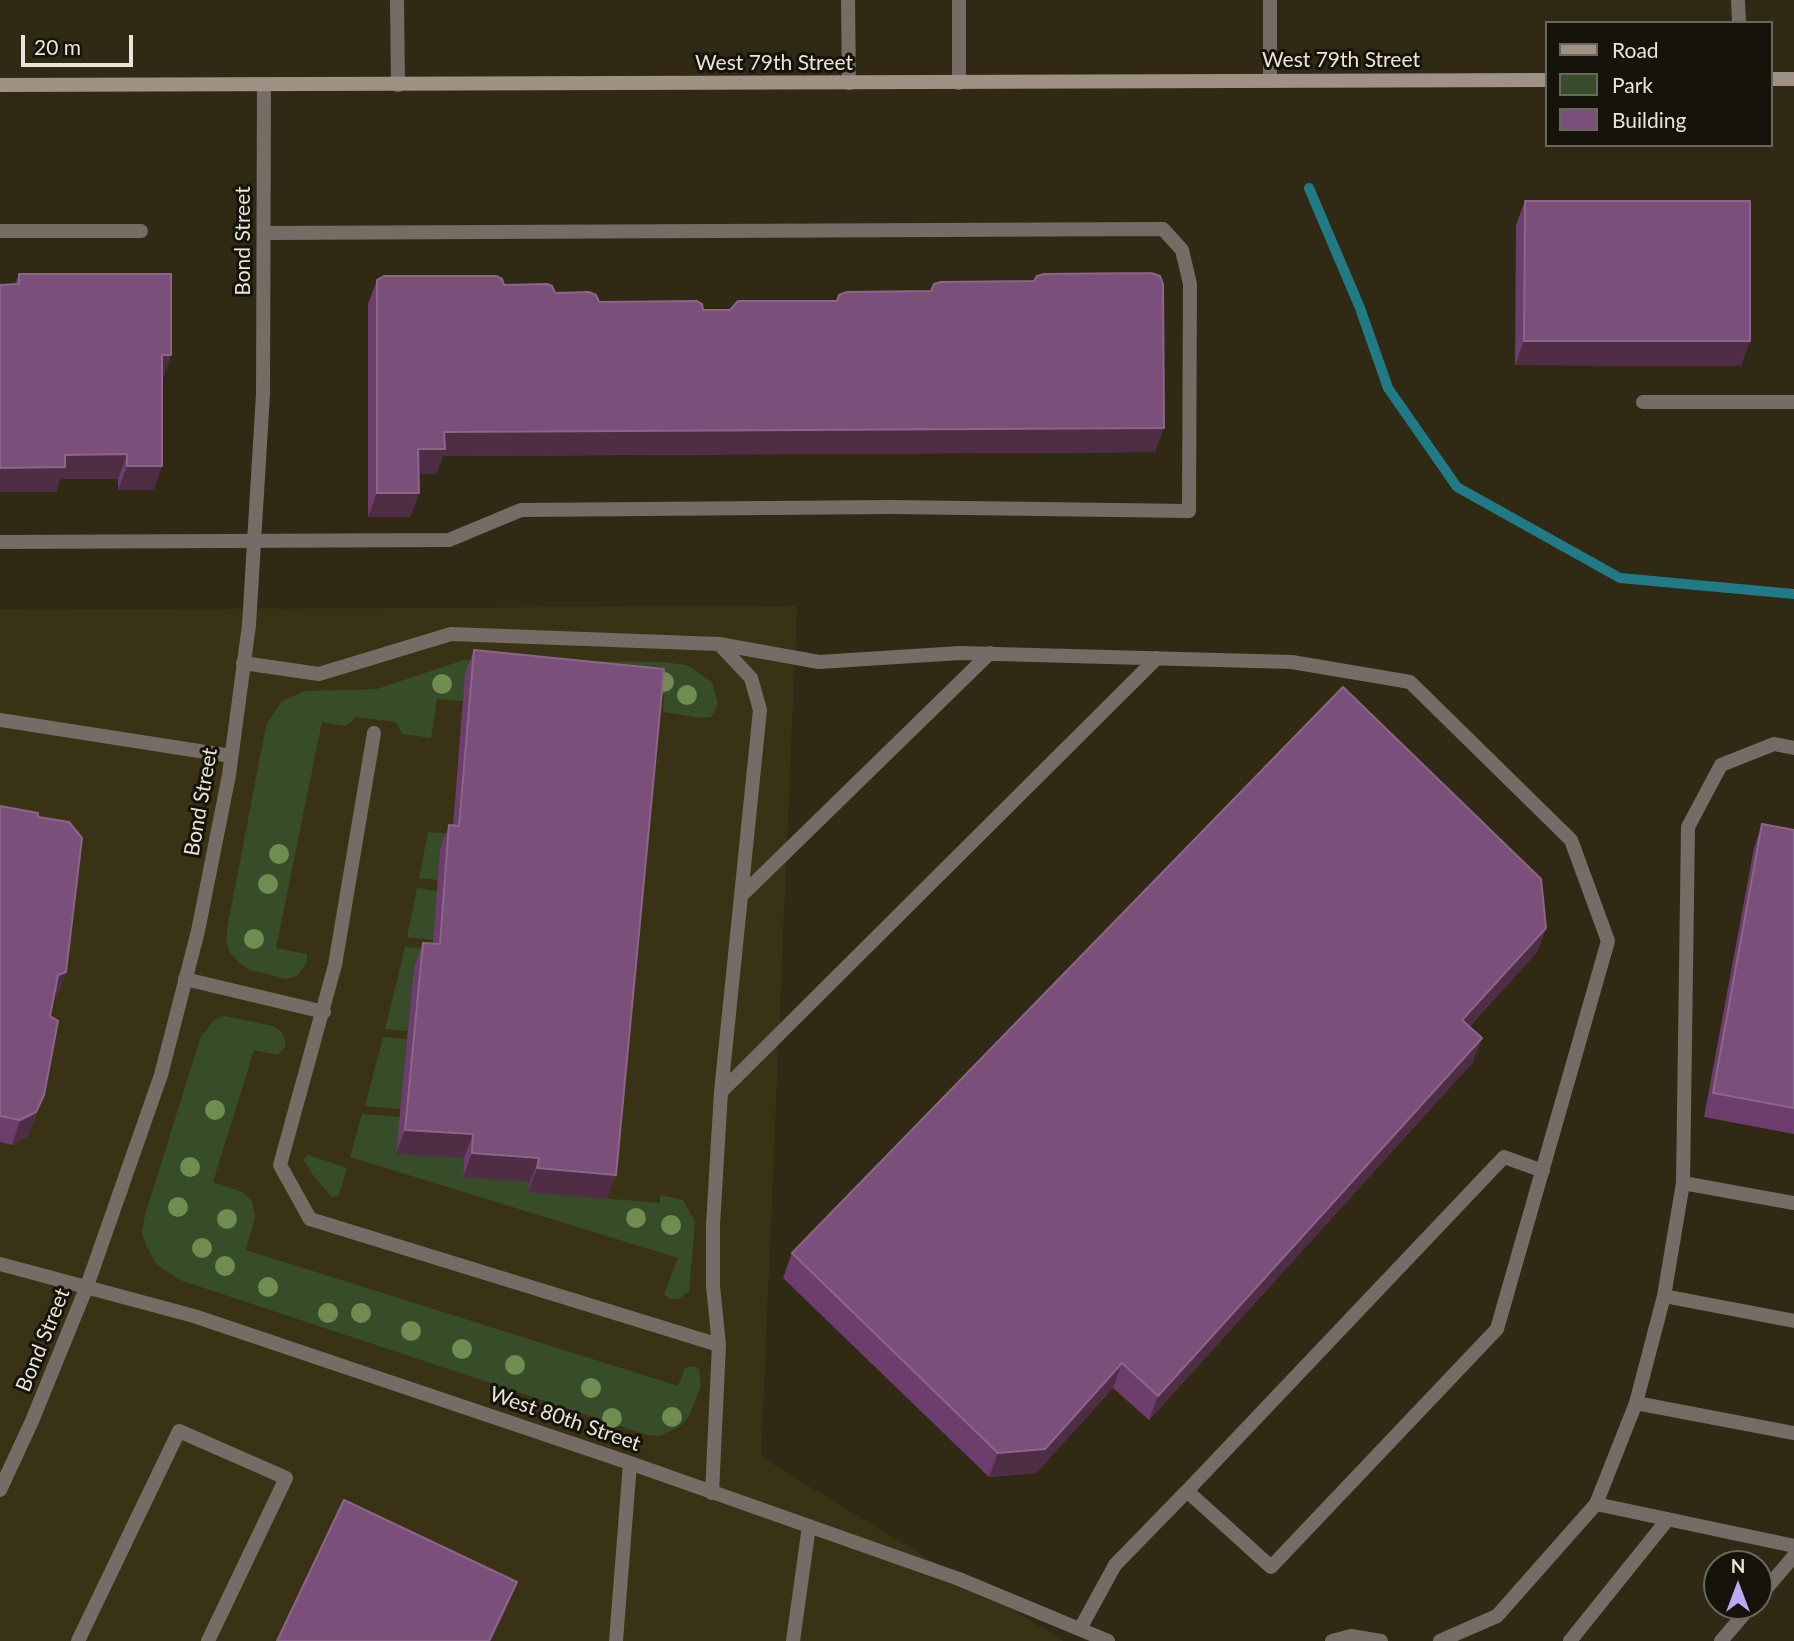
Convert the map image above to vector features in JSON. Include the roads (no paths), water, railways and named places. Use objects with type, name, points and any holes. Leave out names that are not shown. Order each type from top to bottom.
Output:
[{"type":"street","points":[[397,0],[398,85]]},
{"type":"street","points":[[848,0],[849,83]]},
{"type":"street","points":[[959,0],[959,83]]},
{"type":"street","points":[[1270,0],[1270,81]]},
{"type":"street","points":[[1738,0],[1739,21]]},
{"type":"street","points":[[1773,79],[1794,79]]},
{"type":"street","name":"West 79th Street","points":[[0,85],[1546,80]]},
{"type":"street","name":"Bond Street","points":[[0,1490],[33,1421],[87,1286],[161,1075],[186,979],[231,756],[255,542],[263,394],[264,86]]},
{"type":"street","points":[[0,542],[449,540],[521,510],[891,507],[1189,511],[1190,284],[1182,250],[1163,229],[264,233]]},
{"type":"street","points":[[0,231],[141,231]]},
{"type":"street","points":[[1643,402],[1794,402]]},
{"type":"street","points":[[243,663],[320,674],[451,634],[719,644],[819,662],[990,653],[1292,662],[1410,681],[1571,840],[1608,941],[1497,1329],[1271,1567],[1187,1491]]},
{"type":"street","points":[[712,1493],[719,1345],[713,1286],[713,1225],[720,1092],[761,710],[751,678],[719,644]]},
{"type":"street","points":[[741,896],[990,653]]},
{"type":"street","points":[[720,1092],[1157,658]]},
{"type":"street","points":[[0,720],[231,756]]},
{"type":"street","points":[[374,733],[335,965],[279,1165],[310,1219],[719,1345]]},
{"type":"street","points":[[1440,1641],[1497,1616],[1596,1504],[1636,1403],[1664,1296],[1683,1184],[1688,827],[1721,765],[1774,744],[1794,748]]},
{"type":"street","points":[[186,979],[324,1012]]},
{"type":"street","points":[[1080,1629],[1115,1565],[1504,1157],[1543,1171]]},
{"type":"street","points":[[1683,1184],[1794,1203]]},
{"type":"street","name":"West 80th Street","points":[[0,1264],[194,1317],[630,1463],[959,1579],[1108,1641]]},
{"type":"street","points":[[1664,1296],[1794,1321]]},
{"type":"street","points":[[1636,1403],[1794,1433]]},
{"type":"street","points":[[78,1641],[179,1431],[286,1478],[208,1641]]},
{"type":"street","points":[[616,1641],[630,1463]]},
{"type":"street","points":[[1596,1504],[1794,1546]]},
{"type":"street","points":[[1570,1641],[1668,1519]]},
{"type":"street","points":[[793,1641],[809,1526]]},
{"type":"street","points":[[1773,1581],[1794,1556]]},
{"type":"street","points":[[1721,1641],[1739,1620]]},
{"type":"street","points":[[1332,1641],[1353,1638],[1381,1641]]},
{"type":"waterway","points":[[1309,188],[1360,308],[1388,388],[1457,487],[1620,578],[1794,594]]}]
